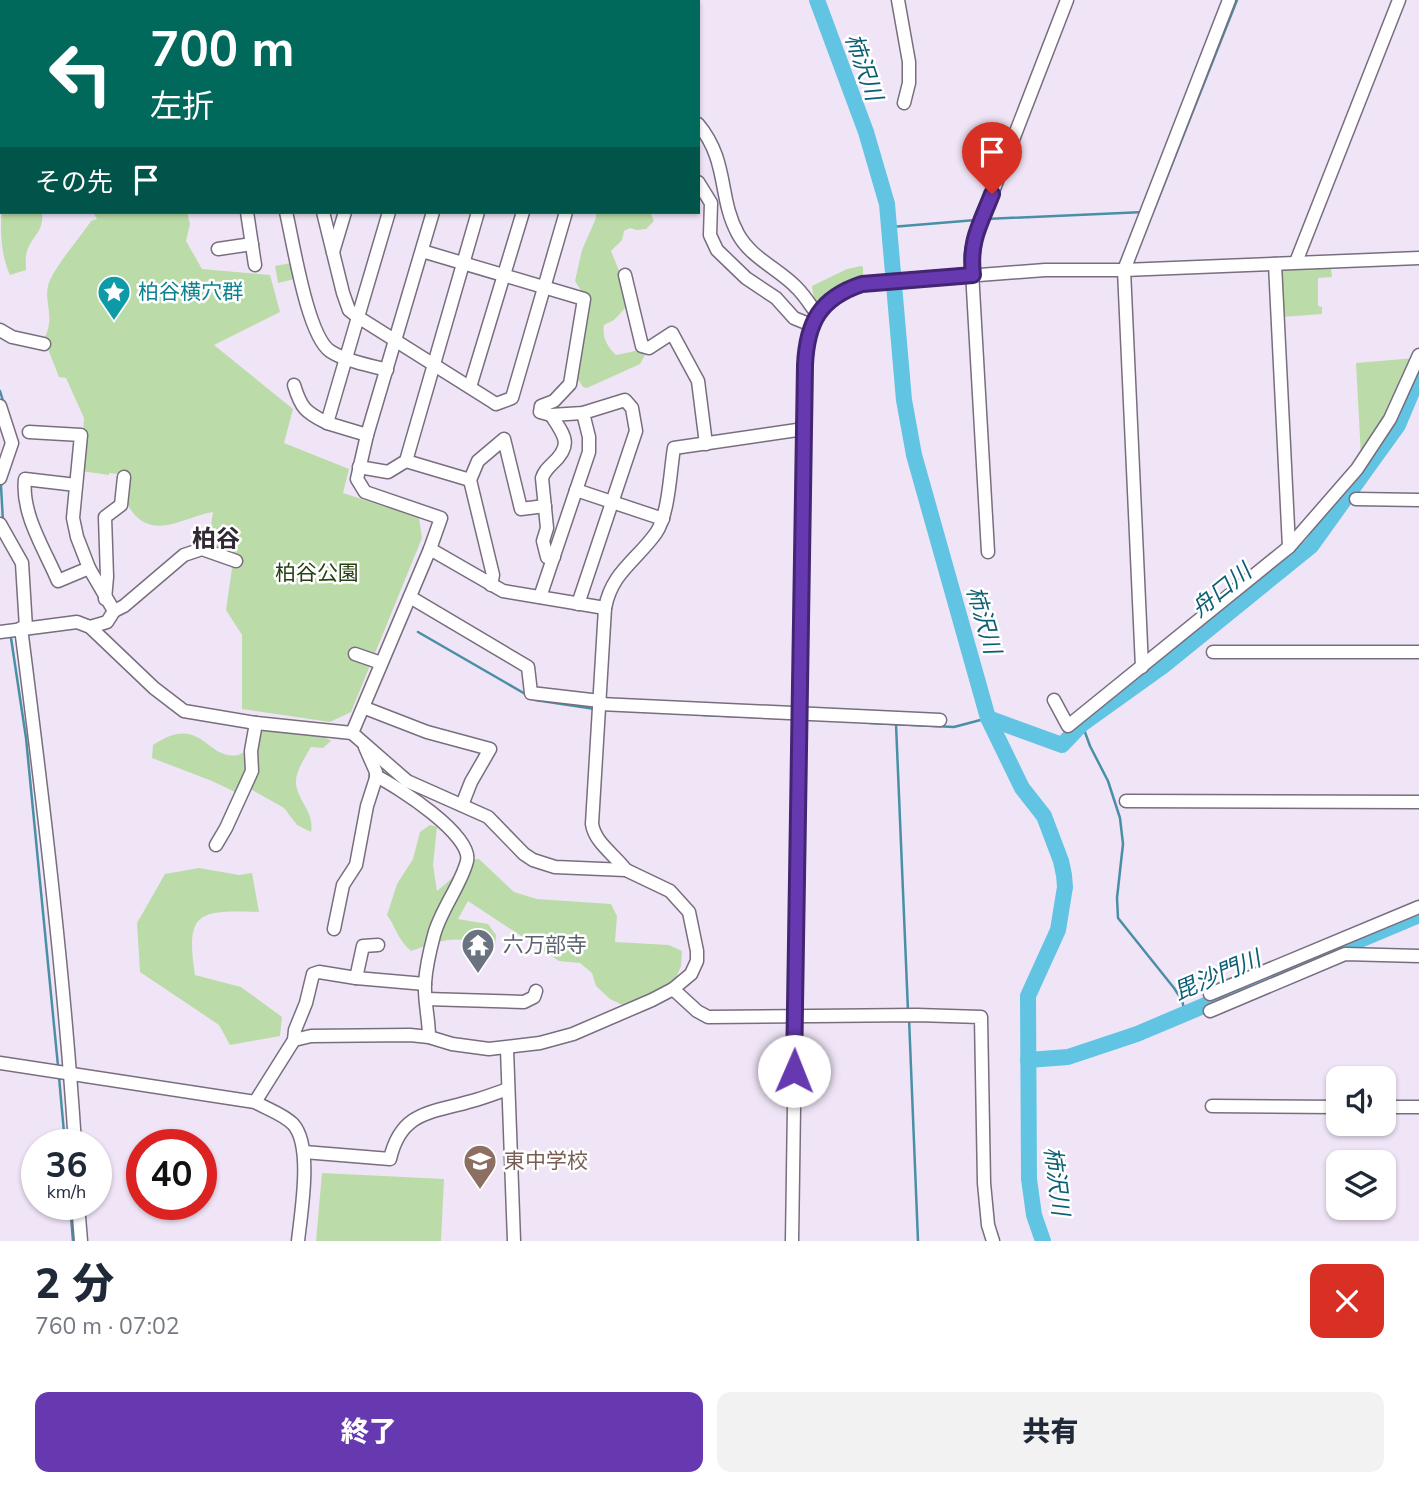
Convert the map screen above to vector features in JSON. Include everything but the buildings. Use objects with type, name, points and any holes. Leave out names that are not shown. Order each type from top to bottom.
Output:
[{"type":"street","points":[[898,0],[909,62],[909,83],[904,103]]},
{"type":"street","points":[[988,552],[971,254],[1067,0]]},
{"type":"street","points":[[1142,667],[1124,270],[1229,0]]},
{"type":"street","points":[[1296,262],[1399,0]]},
{"type":"street","points":[[700,127],[716,152],[739,236],[755,254],[797,288],[814,319]]},
{"type":"street","points":[[700,185],[711,203],[710,235],[717,250],[746,278],[776,298],[794,318],[814,319]]},
{"type":"street","points":[[247,214],[255,265]]},
{"type":"street","points":[[286,214],[306,302],[320,340],[332,352],[387,370]]},
{"type":"street","points":[[324,214],[349,310],[496,404],[512,398],[565,214]]},
{"type":"street","points":[[333,252],[344,214]]},
{"type":"street","points":[[327,423],[388,214]]},
{"type":"street","points":[[352,733],[365,708],[441,518],[365,492],[357,479],[431,214]]},
{"type":"street","points":[[359,467],[388,472],[406,461],[477,214]]},
{"type":"street","points":[[470,387],[522,214]]},
{"type":"street","points":[[218,249],[252,244]]},
{"type":"street","points":[[422,251],[584,299],[570,383],[554,401],[540,409],[543,414],[551,415],[583,413],[621,400],[629,402],[632,408],[636,431],[578,604]]},
{"type":"street","points":[[792,1241],[804,429],[806,348],[814,319],[837,295],[862,284],[1045,270],[1124,270],[1419,258]]},
{"type":"street","points":[[1275,264],[1289,547]]},
{"type":"street","points":[[625,275],[642,346],[649,348],[672,333],[698,381],[706,444]]},
{"type":"street","points":[[0,330],[12,337],[44,344]]},
{"type":"street","points":[[1054,700],[1068,726],[1289,547],[1357,469],[1390,419],[1419,355]]},
{"type":"street","points":[[294,385],[300,404],[309,414],[327,423],[368,435]]},
{"type":"street","points":[[0,406],[12,443],[0,478]]},
{"type":"street","points":[[540,597],[590,444],[583,413]]},
{"type":"street","points":[[551,415],[564,435],[565,446],[543,475],[547,528],[543,541],[547,557],[554,557]]},
{"type":"street","points":[[626,870],[593,832],[605,608],[608,597],[620,572],[657,532],[663,519],[674,448],[804,429]]},
{"type":"street","points":[[29,432],[81,436],[73,518],[89,568],[114,611]]},
{"type":"street","points":[[491,585],[493,575],[470,481],[478,461],[504,439],[521,509],[545,506]]},
{"type":"street","points":[[406,461],[470,481]]},
{"type":"street","points":[[105,599],[105,517],[121,505],[124,477]]},
{"type":"street","points":[[76,485],[25,480],[23,493],[28,512],[58,581],[89,568]]},
{"type":"street","points":[[576,490],[663,519]]},
{"type":"street","points":[[1356,499],[1419,500]]},
{"type":"street","points":[[0,524],[22,563],[23,628],[50,855],[73,1129]]},
{"type":"street","points":[[90,627],[107,622],[114,611],[124,606],[184,555],[202,549],[236,561]]},
{"type":"street","points":[[430,549],[507,592],[605,608]]},
{"type":"street","points":[[410,597],[528,667],[531,693],[600,702],[940,720]]},
{"type":"street","points":[[0,632],[77,622],[90,627],[153,688],[184,710],[256,723],[352,733],[407,781],[488,817],[524,855],[543,865],[626,870],[670,891],[689,912],[697,961],[691,974],[673,989],[573,1034],[507,1049],[474,1048],[429,1037],[310,1036],[294,1041]]},
{"type":"street","points":[[1213,652],[1419,652]]},
{"type":"street","points":[[355,654],[381,663]]},
{"type":"street","points":[[365,708],[427,732],[490,749],[462,805]]},
{"type":"street","points":[[216,845],[252,771],[251,751],[256,723]]},
{"type":"street","points":[[334,929],[343,885],[356,865],[364,818],[376,776],[363,744]]},
{"type":"street","points":[[376,776],[401,790],[445,825],[463,842],[467,853],[464,867],[438,920],[431,946],[425,984],[429,1037]]},
{"type":"street","points":[[1126,801],[1419,802]]},
{"type":"street","points":[[1210,993],[1419,906]]},
{"type":"street","points":[[356,978],[363,946],[378,945]]},
{"type":"street","points":[[1210,1011],[1345,954],[1419,956]]},
{"type":"street","points":[[255,1102],[294,1041],[313,974],[319,972],[425,984]]},
{"type":"street","points":[[673,989],[697,1011],[708,1017],[981,1017],[984,1183],[988,1225],[993,1241]]},
{"type":"street","points":[[426,999],[524,1002],[530,1001],[536,991]]},
{"type":"street","points":[[507,1049],[514,1241]]},
{"type":"street","points":[[0,1063],[255,1102],[284,1117],[299,1133],[304,1152],[298,1241]]},
{"type":"street","points":[[304,1152],[390,1159],[394,1142],[405,1126],[426,1112],[509,1089]]},
{"type":"street","points":[[1212,1107],[1326,1107]]},
{"type":"street","points":[[1396,1107],[1419,1107]]},
{"type":"street","points":[[79,1220],[81,1241]]},
{"type":"green space","points":[[1,214],[42,214],[40,229],[27,251],[26,270],[10,275],[4,258]]},
{"type":"green space","name":"柏谷公園","points":[[94,214],[188,214],[190,224],[186,241],[202,269],[270,275],[280,312],[214,345],[293,409],[284,443],[349,469],[343,493],[419,518],[422,538],[351,712],[330,722],[242,709],[242,635],[226,610],[233,561],[208,544],[213,512],[173,524],[153,525],[136,516],[128,506],[127,475],[81,471],[84,418],[66,378],[59,377],[44,339],[49,322],[47,294],[50,280],[91,221],[97,219]]},
{"type":"green space","points":[[596,214],[651,214],[654,221],[646,229],[630,228],[624,231],[622,240],[611,251],[629,304],[614,320],[604,325],[606,342],[616,355],[640,350],[645,355],[640,364],[587,388],[583,387],[577,378],[582,292],[575,281],[582,250]]},
{"type":"green space","points":[[291,263],[294,279],[278,283],[275,266]]},
{"type":"green space","points":[[861,266],[863,275],[841,285],[816,305],[812,286],[847,269]]},
{"type":"green space","points":[[1331,267],[1332,277],[1318,278],[1318,306],[1322,307],[1322,314],[1282,317],[1280,269]]},
{"type":"green space","points":[[1415,358],[1396,399],[1361,456],[1356,363]]},
{"type":"green space","points":[[255,727],[320,734],[331,741],[323,748],[311,747],[297,774],[297,790],[311,819],[311,832],[297,825],[284,808],[245,786],[235,792],[152,758],[153,745],[169,736],[182,733],[193,735],[227,755],[238,755],[252,747]]},
{"type":"green space","points":[[430,825],[437,827],[433,865],[437,891],[467,860],[479,859],[514,892],[537,899],[611,904],[617,916],[615,942],[669,945],[682,951],[681,966],[674,983],[627,1007],[610,999],[596,986],[592,973],[580,963],[559,961],[468,901],[458,919],[488,924],[496,935],[495,949],[471,941],[453,939],[411,951],[387,915],[397,884],[413,859],[420,832]]},
{"type":"green space","points":[[199,868],[239,875],[252,873],[259,912],[222,912],[201,919],[195,926],[192,938],[195,975],[241,987],[282,1017],[280,1036],[230,1045],[219,1025],[140,972],[137,923],[165,874]]},
{"type":"green space","points":[[322,1173],[444,1179],[441,1241],[316,1241]]},
{"type":"waterway","name":"柿沢川","points":[[817,0],[866,132],[887,204],[904,400],[914,455],[988,718],[1022,788],[1044,816],[1064,875],[1065,887],[1058,930],[1028,996],[1029,1179],[1034,1215],[1043,1241]]},
{"type":"waterway","points":[[1150,212],[1153,212],[1237,0]]},
{"type":"waterway","points":[[986,219],[1144,212]]},
{"type":"waterway","points":[[891,227],[976,220]]},
{"type":"waterway","name":"舟口川","points":[[988,718],[1062,745],[1082,724],[1163,666],[1311,546],[1398,425],[1419,375]]},
{"type":"waterway","points":[[0,391],[4,404]]},
{"type":"waterway","points":[[3,481],[3,522]]},
{"type":"waterway","points":[[418,632],[527,695]]},
{"type":"waterway","points":[[11,638],[26,738],[58,1066]]},
{"type":"waterway","points":[[535,700],[595,709]]},
{"type":"waterway","points":[[703,715],[797,719]]},
{"type":"waterway","points":[[870,723],[954,727],[988,718]]},
{"type":"waterway","points":[[896,724],[908,1011]]},
{"type":"waterway","points":[[1082,724],[1108,781],[1120,818],[1123,844],[1117,898],[1118,918],[1174,988],[1182,1000],[1185,1013]]},
{"type":"waterway","name":"毘沙門川","points":[[1028,1060],[1068,1057],[1137,1034],[1419,915]]},
{"type":"waterway","points":[[909,1018],[918,1241]]},
{"type":"waterway","points":[[59,1077],[64,1129]]},
{"type":"waterway","points":[[71,1220],[73,1241]]},
{"type":"place","name":"柏谷横穴群","points":[[114,322]]},
{"type":"place","name":"六万部寺","points":[[478,975]]},
{"type":"place","name":"東中学校","points":[[480,1191]]},
{"type":"district","name":"柏谷","points":[[216,539]]},
{"type":"route","points":[[794,1071],[805,365],[809,331],[822,307],[837,295],[862,284],[973,275],[973,243],[992,194]]}]
